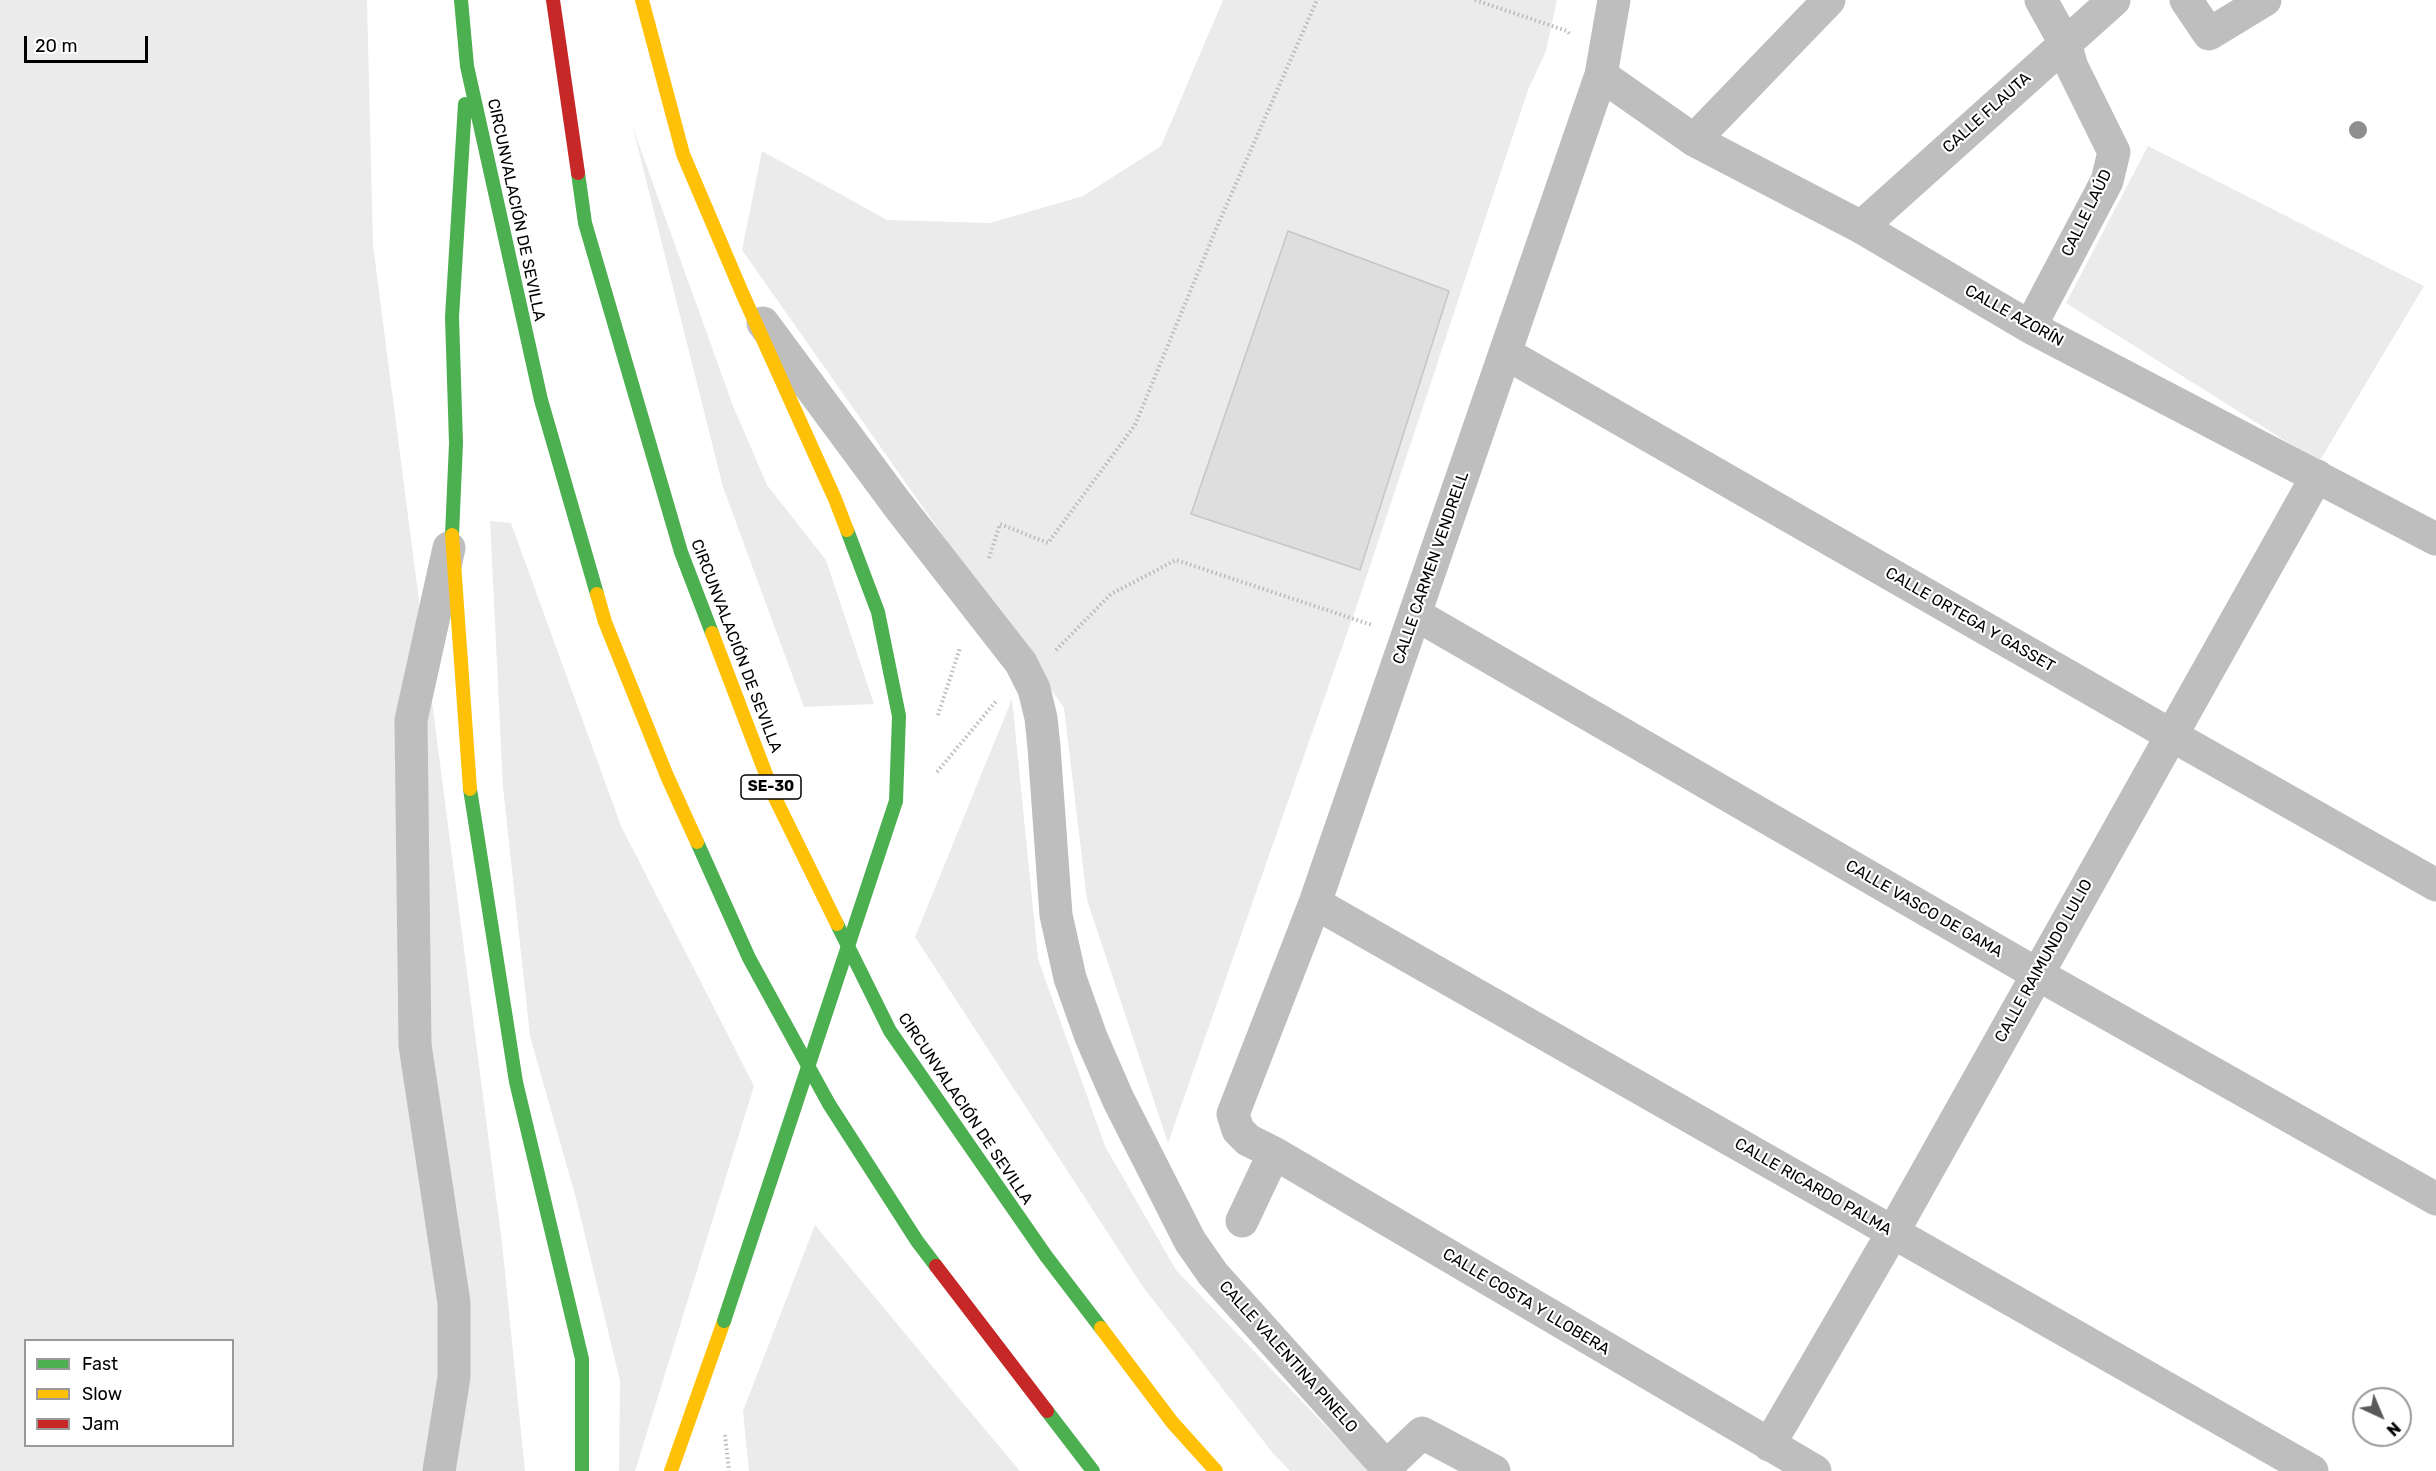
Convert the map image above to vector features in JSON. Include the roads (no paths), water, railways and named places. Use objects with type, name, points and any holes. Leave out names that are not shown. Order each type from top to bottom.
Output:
[{"type":"main road","name":"CIRCUNVALACIÓN DE SEVILLA","points":[[461,0],[467,66],[541,400],[605,622],[667,776],[749,958],[829,1104],[917,1241],[1093,1471]]},
{"type":"main road","name":"CIRCUNVALACIÓN DE SEVILLA","points":[[553,0],[585,223],[681,552],[775,798],[890,1031],[1046,1256],[1172,1422],[1216,1471]]},
{"type":"main road","points":[[642,0],[683,154],[743,295],[835,499],[878,612],[899,716],[896,801],[724,1321],[671,1471]]},
{"type":"main road","points":[[467,66],[452,317],[456,443],[452,535],[469,783],[516,1083],[582,1359],[582,1471]]},
{"type":"street","name":"CALLE CARMEN VENDRELL","points":[[1238,1130],[1233,1114],[1315,903],[1601,75],[1614,0]]},
{"type":"street","points":[[1694,140],[1829,0]]},
{"type":"street","name":"CALLE LAÚD","points":[[2030,327],[2107,181],[2114,152],[2072,67],[2065,44],[2041,0]]},
{"type":"street","name":"CALLE FLAUTA","points":[[1861,227],[2114,0]]},
{"type":"street","points":[[2186,0],[2209,34],[2265,0]]},
{"type":"street","name":"CALLE AZORÍN","points":[[1601,75],[1694,140],[1861,227],[2030,327],[2436,539]]},
{"type":"street","name":"CALLE VALENTINA PINELO","points":[[743,295],[897,504],[1021,663],[1030,680],[1041,718],[1056,915],[1070,978],[1091,1037],[1118,1099],[1190,1241],[1213,1274],[1388,1469]]},
{"type":"street","name":"CALLE ORTEGA Y GASSET","points":[[1505,353],[2436,885]]},
{"type":"street","name":"CALLE RAIMUNDO LULIO","points":[[1769,1445],[1893,1232],[2317,476]]},
{"type":"street","points":[[439,1471],[454,1377],[454,1303],[416,1045],[411,720],[452,535]]},
{"type":"street","name":"CALLE VASCO DE GAMA","points":[[1411,625],[2436,1198]]},
{"type":"street","name":"CALLE RICARDO PALMA","points":[[1315,903],[2312,1471]]},
{"type":"street","name":"CALLE COSTA Y LLOBERA","points":[[1238,1130],[1248,1140],[1274,1153],[1815,1471]]},
{"type":"street","points":[[1242,1221],[1274,1153]]},
{"type":"street","points":[[1388,1469],[1422,1433],[1494,1471]]}]
